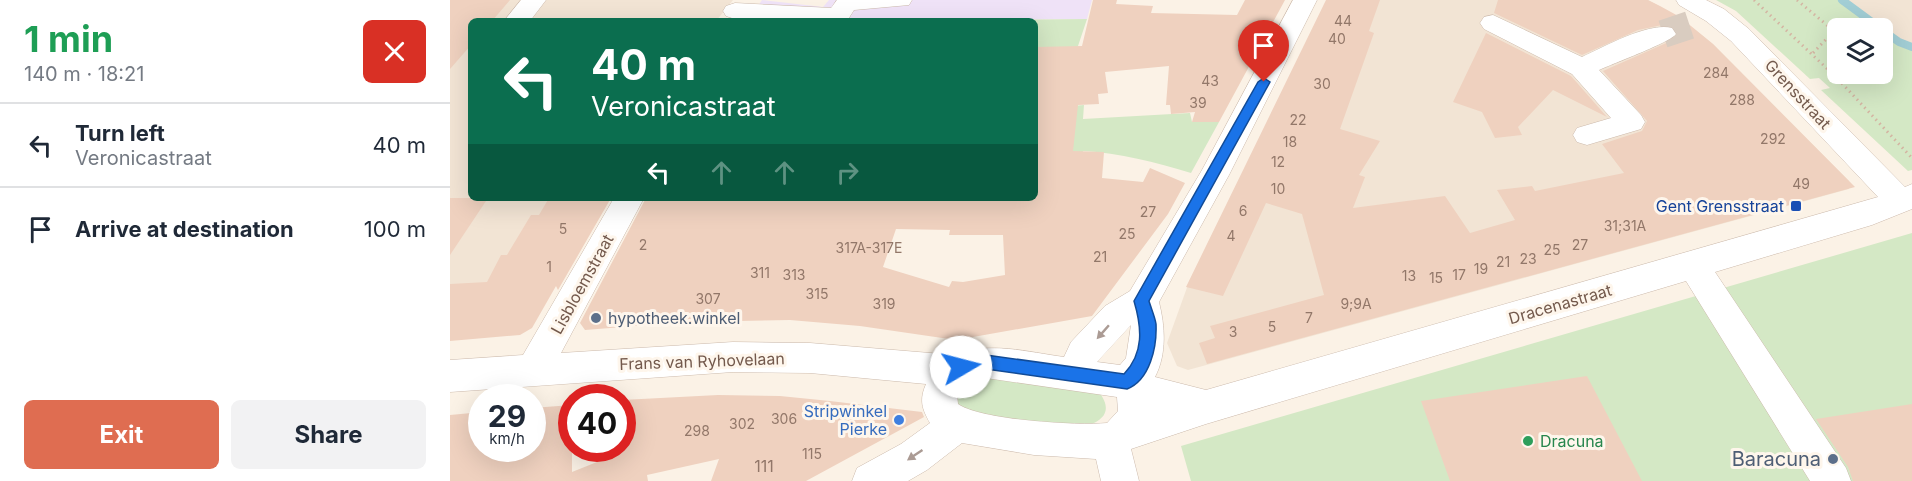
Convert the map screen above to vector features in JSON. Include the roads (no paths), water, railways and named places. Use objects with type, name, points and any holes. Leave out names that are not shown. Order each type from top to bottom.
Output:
[{"type":"street","points":[[519,18],[534,0]]},
{"type":"street","points":[[736,11],[838,16],[847,3],[900,0]]},
{"type":"street","points":[[1076,373],[1083,354],[1117,316],[1142,301],[1219,165],[1305,0]]},
{"type":"street","name":"Grensstraat","points":[[1698,14],[1740,34],[1905,198]]},
{"type":"street","points":[[1493,23],[1581,68],[1631,122],[1587,135]]},
{"type":"street","points":[[1581,68],[1636,43],[1663,34]]},
{"type":"street","name":"Dracenastraat","points":[[1115,438],[1206,407],[1872,213],[1905,198]]},
{"type":"street","name":"Lisbloemstraat","points":[[534,369],[627,201]]},
{"type":"street","points":[[1693,265],[1832,481]]},
{"type":"street","points":[[954,371],[943,385],[940,401],[945,415],[957,425],[1077,442],[1115,438],[1126,431],[1137,408],[1130,385],[1143,364],[1148,324],[1142,301]]},
{"type":"street","name":"Frans van Ryhovelaan","points":[[450,376],[733,357],[810,358],[954,371],[969,363],[986,362],[1076,373],[1130,385]]},
{"type":"street","points":[[1130,385],[1206,407]]},
{"type":"street","points":[[871,481],[914,457],[957,425]]},
{"type":"street","points":[[1115,438],[1120,481]]},
{"type":"waterway","points":[[1842,0],[1866,18]]},
{"type":"waterway","points":[[1893,38],[1912,47]]},
{"type":"tunnel","points":[[1663,34],[1690,25]]},
{"type":"place","name":"Gent Grensstraat","points":[[1796,206]]},
{"type":"place","name":"hypotheek.winkel","points":[[596,318]]},
{"type":"place","name":"Stripwinkel Pierke","points":[[899,420]]},
{"type":"place","name":"Dracuna","points":[[1528,441]]},
{"type":"place","name":"Baracuna","points":[[1833,459]]}]
